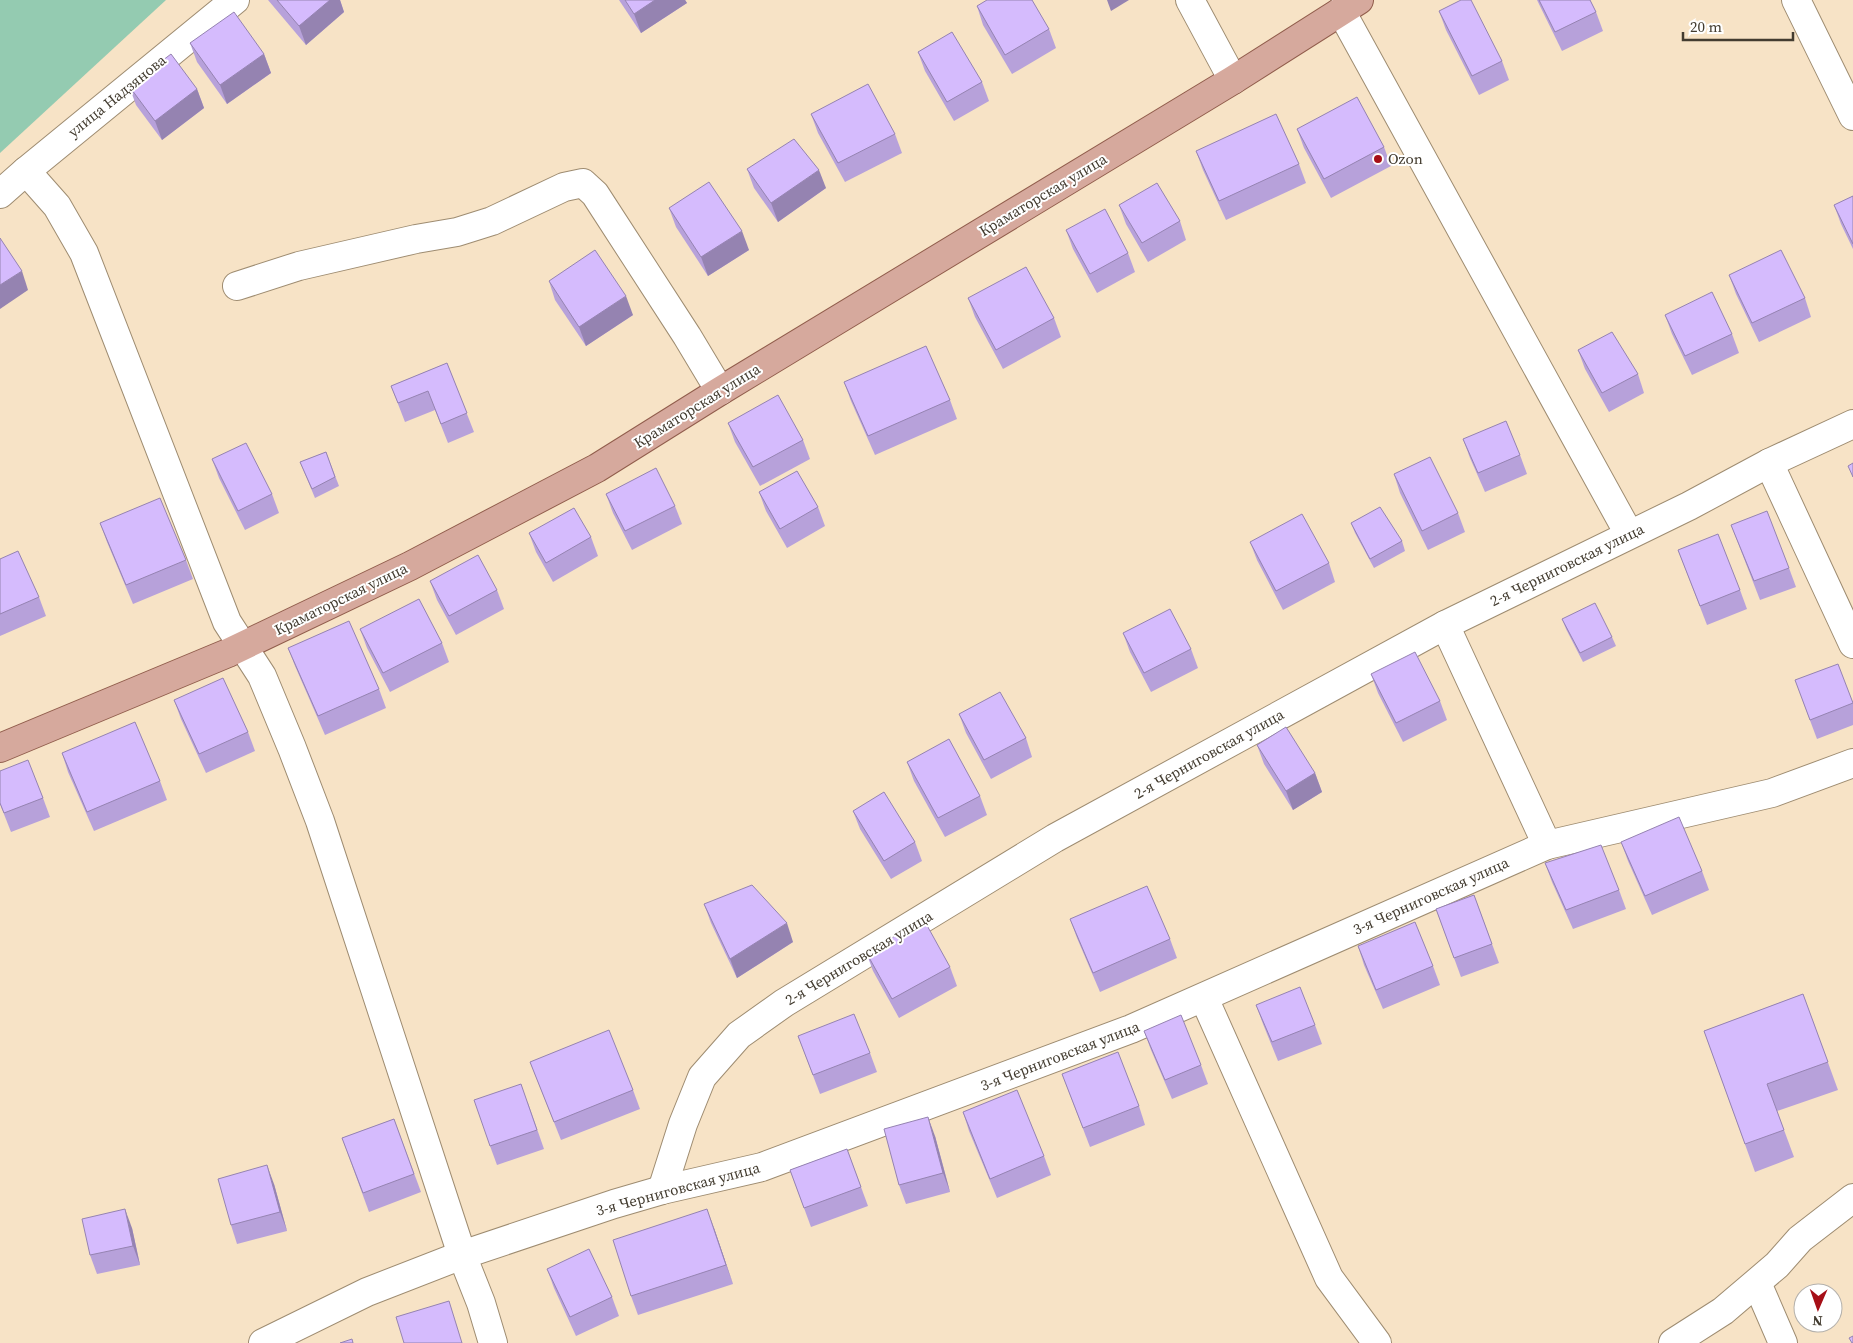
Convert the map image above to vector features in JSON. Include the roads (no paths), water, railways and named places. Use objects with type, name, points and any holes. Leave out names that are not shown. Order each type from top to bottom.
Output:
[{"type":"main road","name":"Краматорская улица","points":[[0,748],[244,645],[410,566],[597,468],[720,391],[1233,80],[1350,5]]},
{"type":"street","name":"улица Надзянова","points":[[0,194],[236,0]]},
{"type":"street","points":[[1190,0],[1233,80]]},
{"type":"street","points":[[1796,0],[1853,116]]},
{"type":"street","points":[[1350,5],[1629,534]]},
{"type":"street","points":[[26,171],[57,206],[84,252],[227,622],[244,645],[262,676],[292,748],[320,821],[462,1255],[481,1303],[493,1343]]},
{"type":"street","points":[[237,286],[299,266],[416,239],[457,232],[492,221],[564,187],[583,183],[595,194],[687,336],[720,391]]},
{"type":"street","name":"2-я Черниговская улица","points":[[662,1190],[683,1124],[702,1077],[739,1035],[784,1003],[1056,838],[1444,625],[1689,506],[1770,463],[1853,424]]},
{"type":"street","points":[[1770,463],[1853,644]]},
{"type":"street","points":[[1444,625],[1546,845]]},
{"type":"street","name":"3-я Черниговская улица","points":[[263,1343],[367,1292],[462,1255],[614,1204],[662,1190],[762,1167],[1131,1029],[1546,845],[1772,793],[1853,763]]},
{"type":"street","points":[[1204,998],[1329,1278],[1376,1343]]},
{"type":"street","points":[[1673,1343],[1723,1311],[1777,1265],[1800,1239],[1853,1198]]},
{"type":"street","points":[[1757,1283],[1783,1343]]},
{"type":"place","name":"Ozon","points":[[1378,159]]}]
